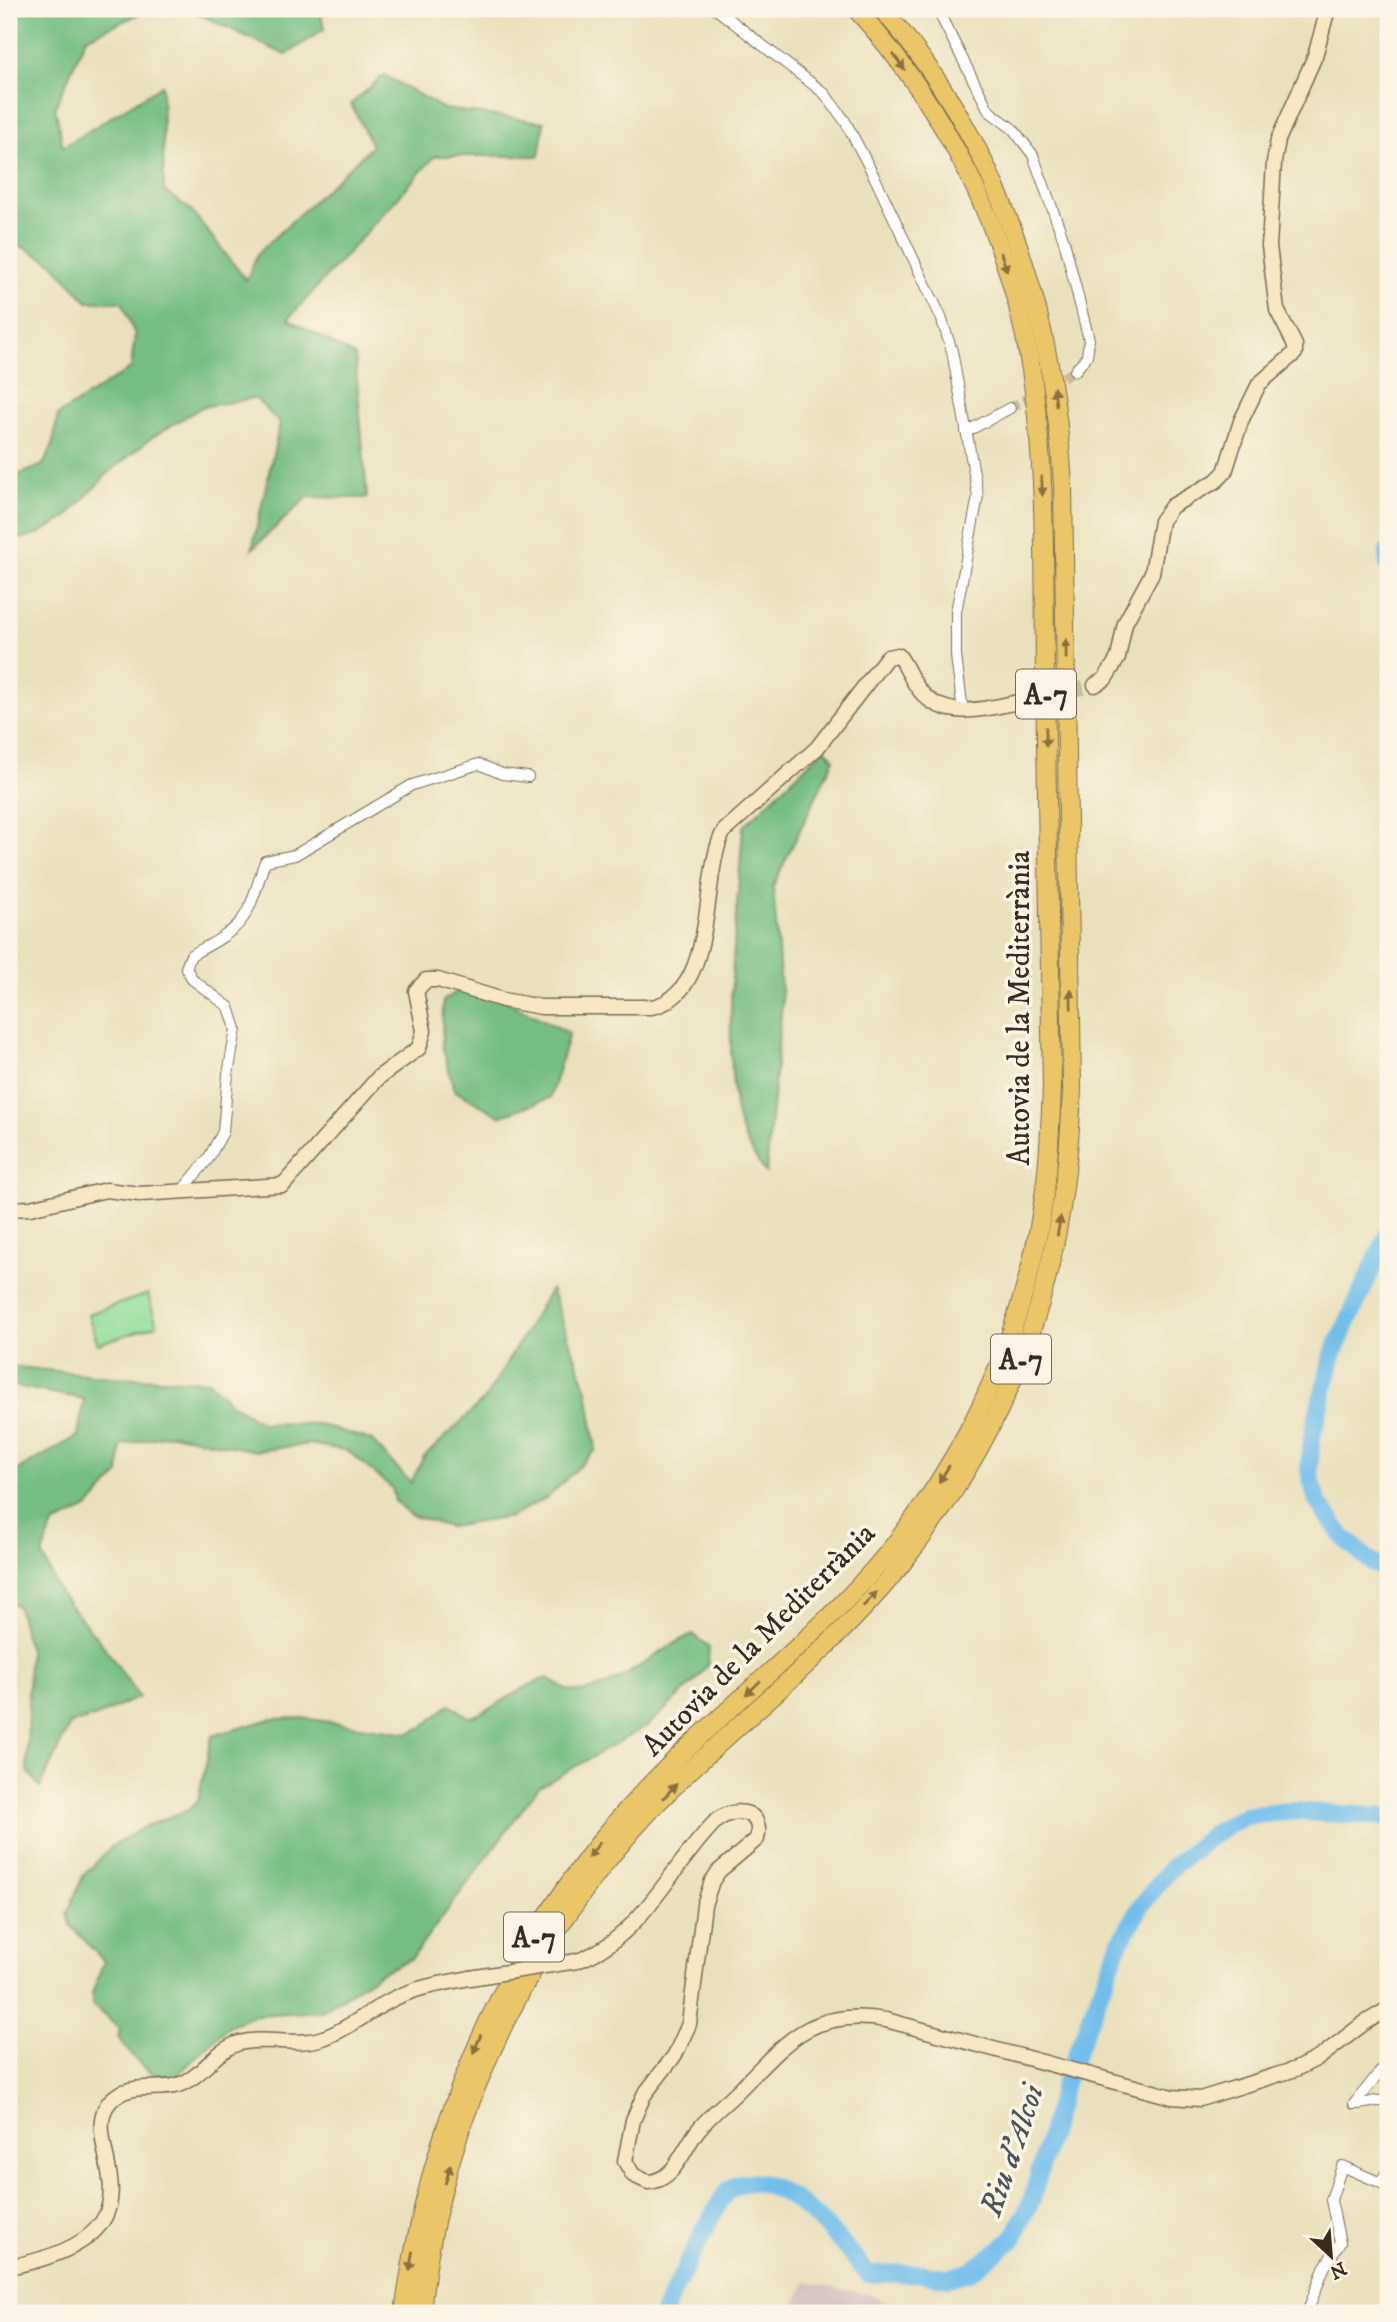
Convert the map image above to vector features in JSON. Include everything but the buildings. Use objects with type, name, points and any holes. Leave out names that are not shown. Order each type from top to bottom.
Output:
[{"type":"highway","name":"Autovia de la Mediterrània","points":[[421,2313],[440,2201],[458,2141],[481,2077],[511,2011],[552,1938],[629,1835],[682,1778],[822,1648],[912,1551],[949,1499],[984,1419],[1038,1235],[1050,1137],[1052,1074],[1043,491],[1026,342],[1015,295],[991,225],[935,114],[892,52],[856,9]]},
{"type":"highway","name":"Autovia de la Mediterrània","points":[[404,2313],[418,2225],[447,2115],[482,2031],[527,1948],[573,1877],[641,1795],[867,1578],[916,1518],[1018,1366],[1045,1293],[1062,1213],[1070,1138],[1070,958],[1062,468],[1047,346],[1013,226],[982,157],[946,94],[883,9]]},
{"type":"street","points":[[716,9],[824,93],[838,110],[941,317],[952,351],[978,496],[956,612],[956,656],[963,712]]},
{"type":"street","points":[[937,9],[989,111],[1013,129],[1033,155],[1064,241],[1089,341],[1087,356],[1074,371]]},
{"type":"street","points":[[1095,685],[1105,679],[1118,658],[1128,617],[1152,573],[1161,521],[1172,506],[1216,481],[1225,471],[1241,421],[1259,384],[1295,353],[1295,345],[1277,310],[1269,246],[1274,162],[1278,140],[1319,46],[1328,9]]},
{"type":"street","points":[[966,432],[1010,408]]},
{"type":"street","points":[[9,1209],[30,1208],[100,1190],[140,1194],[273,1187],[288,1182],[304,1159],[379,1077],[419,1048],[424,1031],[415,995],[418,987],[426,980],[551,1008],[606,1005],[652,1007],[662,1004],[681,988],[696,959],[707,921],[718,846],[724,831],[817,748],[887,657],[898,655],[921,693],[933,703],[963,712],[1029,700]]},
{"type":"street","points":[[181,1192],[203,1166],[223,1132],[228,1074],[236,1029],[229,1007],[193,981],[186,968],[191,955],[224,938],[247,918],[265,861],[295,855],[412,785],[480,764],[502,774],[528,777]]},
{"type":"street","points":[[9,2267],[55,2256],[78,2246],[106,2217],[112,2182],[103,2143],[102,2120],[109,2102],[116,2096],[133,2089],[180,2085],[215,2056],[237,2044],[322,2039],[412,1991],[470,1978],[577,1961],[608,1947],[628,1930],[717,1820],[740,1810],[753,1819],[759,1832],[757,1839],[719,1871],[708,1892],[689,2024],[675,2055],[644,2095],[633,2120],[625,2161],[633,2175],[643,2181],[659,2180],[668,2175],[698,2130],[779,2047],[799,2033],[830,2021],[864,2017],[886,2020],[1179,2099],[1207,2098],[1308,2064],[1388,2009]]},
{"type":"street","points":[[1388,2062],[1354,2104],[1364,2105],[1382,2100],[1388,2102]]},
{"type":"street","points":[[1307,2313],[1324,2268],[1340,2243],[1331,2200],[1342,2166],[1385,2184],[1388,2169]]},
{"type":"shaded area","points":[[807,2282],[871,2295],[905,2313],[788,2313]]},
{"type":"green space","points":[[9,9],[150,9],[86,38],[55,107],[63,147],[162,85],[164,191],[191,210],[246,280],[258,253],[372,146],[351,104],[384,75],[444,109],[544,122],[539,156],[435,156],[288,319],[355,356],[367,498],[308,497],[252,549],[280,423],[255,398],[202,407],[151,438],[106,475],[66,518],[38,534],[9,542],[9,479],[43,465],[52,447],[58,415],[131,368],[135,335],[122,302],[88,302],[51,262],[9,240]]},
{"type":"green space","points":[[188,9],[320,9],[324,29],[286,55]]},
{"type":"green space","points":[[825,748],[834,759],[773,886],[782,1002],[766,1173],[742,1133],[735,1106],[732,1072],[731,1002],[743,827]]},
{"type":"green space","points":[[470,983],[569,1033],[550,1098],[500,1116],[454,1090],[442,1045],[443,1001]]},
{"type":"green space","points":[[551,1289],[587,1390],[596,1450],[548,1497],[510,1517],[449,1527],[410,1515],[395,1501],[392,1488],[348,1451],[310,1444],[256,1451],[172,1434],[121,1445],[119,1474],[88,1508],[53,1525],[42,1554],[59,1592],[106,1649],[139,1697],[96,1717],[70,1724],[40,1787],[27,1770],[29,1650],[18,1607],[9,1601],[9,1475],[78,1436],[84,1399],[9,1385],[9,1366],[113,1377],[208,1381],[232,1404],[262,1423],[318,1424],[371,1440],[411,1483],[423,1458],[485,1399]]},
{"type":"green space","points":[[148,1294],[157,1325],[98,1344],[88,1314]]},
{"type":"green space","points":[[693,1634],[709,1648],[708,1664],[699,1677],[650,1724],[538,1788],[412,1958],[380,1973],[322,2011],[256,2015],[230,2025],[174,2078],[157,2075],[142,2065],[118,2037],[120,2029],[92,2005],[92,1994],[104,1961],[70,1925],[67,1914],[83,1876],[111,1847],[146,1826],[188,1810],[198,1800],[212,1736],[271,1719],[302,1718],[409,1733],[423,1727],[450,1704],[469,1717],[477,1715],[547,1678],[571,1691],[601,1687]]},
{"type":"waterway","name":"Riu d'Alcoi","points":[[1388,552],[1388,564]]},
{"type":"waterway","name":"Riu d'Alcoi","points":[[1388,1234],[1333,1354],[1312,1436],[1309,1470],[1317,1501],[1343,1537],[1371,1562],[1388,1570]]},
{"type":"waterway","name":"Riu d'Alcoi","points":[[663,2313],[723,2197],[729,2190],[746,2183],[765,2185],[785,2194],[805,2208],[842,2243],[868,2274],[919,2273],[949,2278],[971,2271],[1013,2239],[1032,2199],[1062,2090],[1119,1944],[1143,1903],[1171,1868],[1216,1832],[1245,1816],[1290,1811],[1388,1817]]},
{"type":"tunnel","points":[[1050,385],[1075,371]]},
{"type":"tunnel","points":[[1010,408],[1037,393]]},
{"type":"tunnel","points":[[1029,700],[1095,685]]}]
